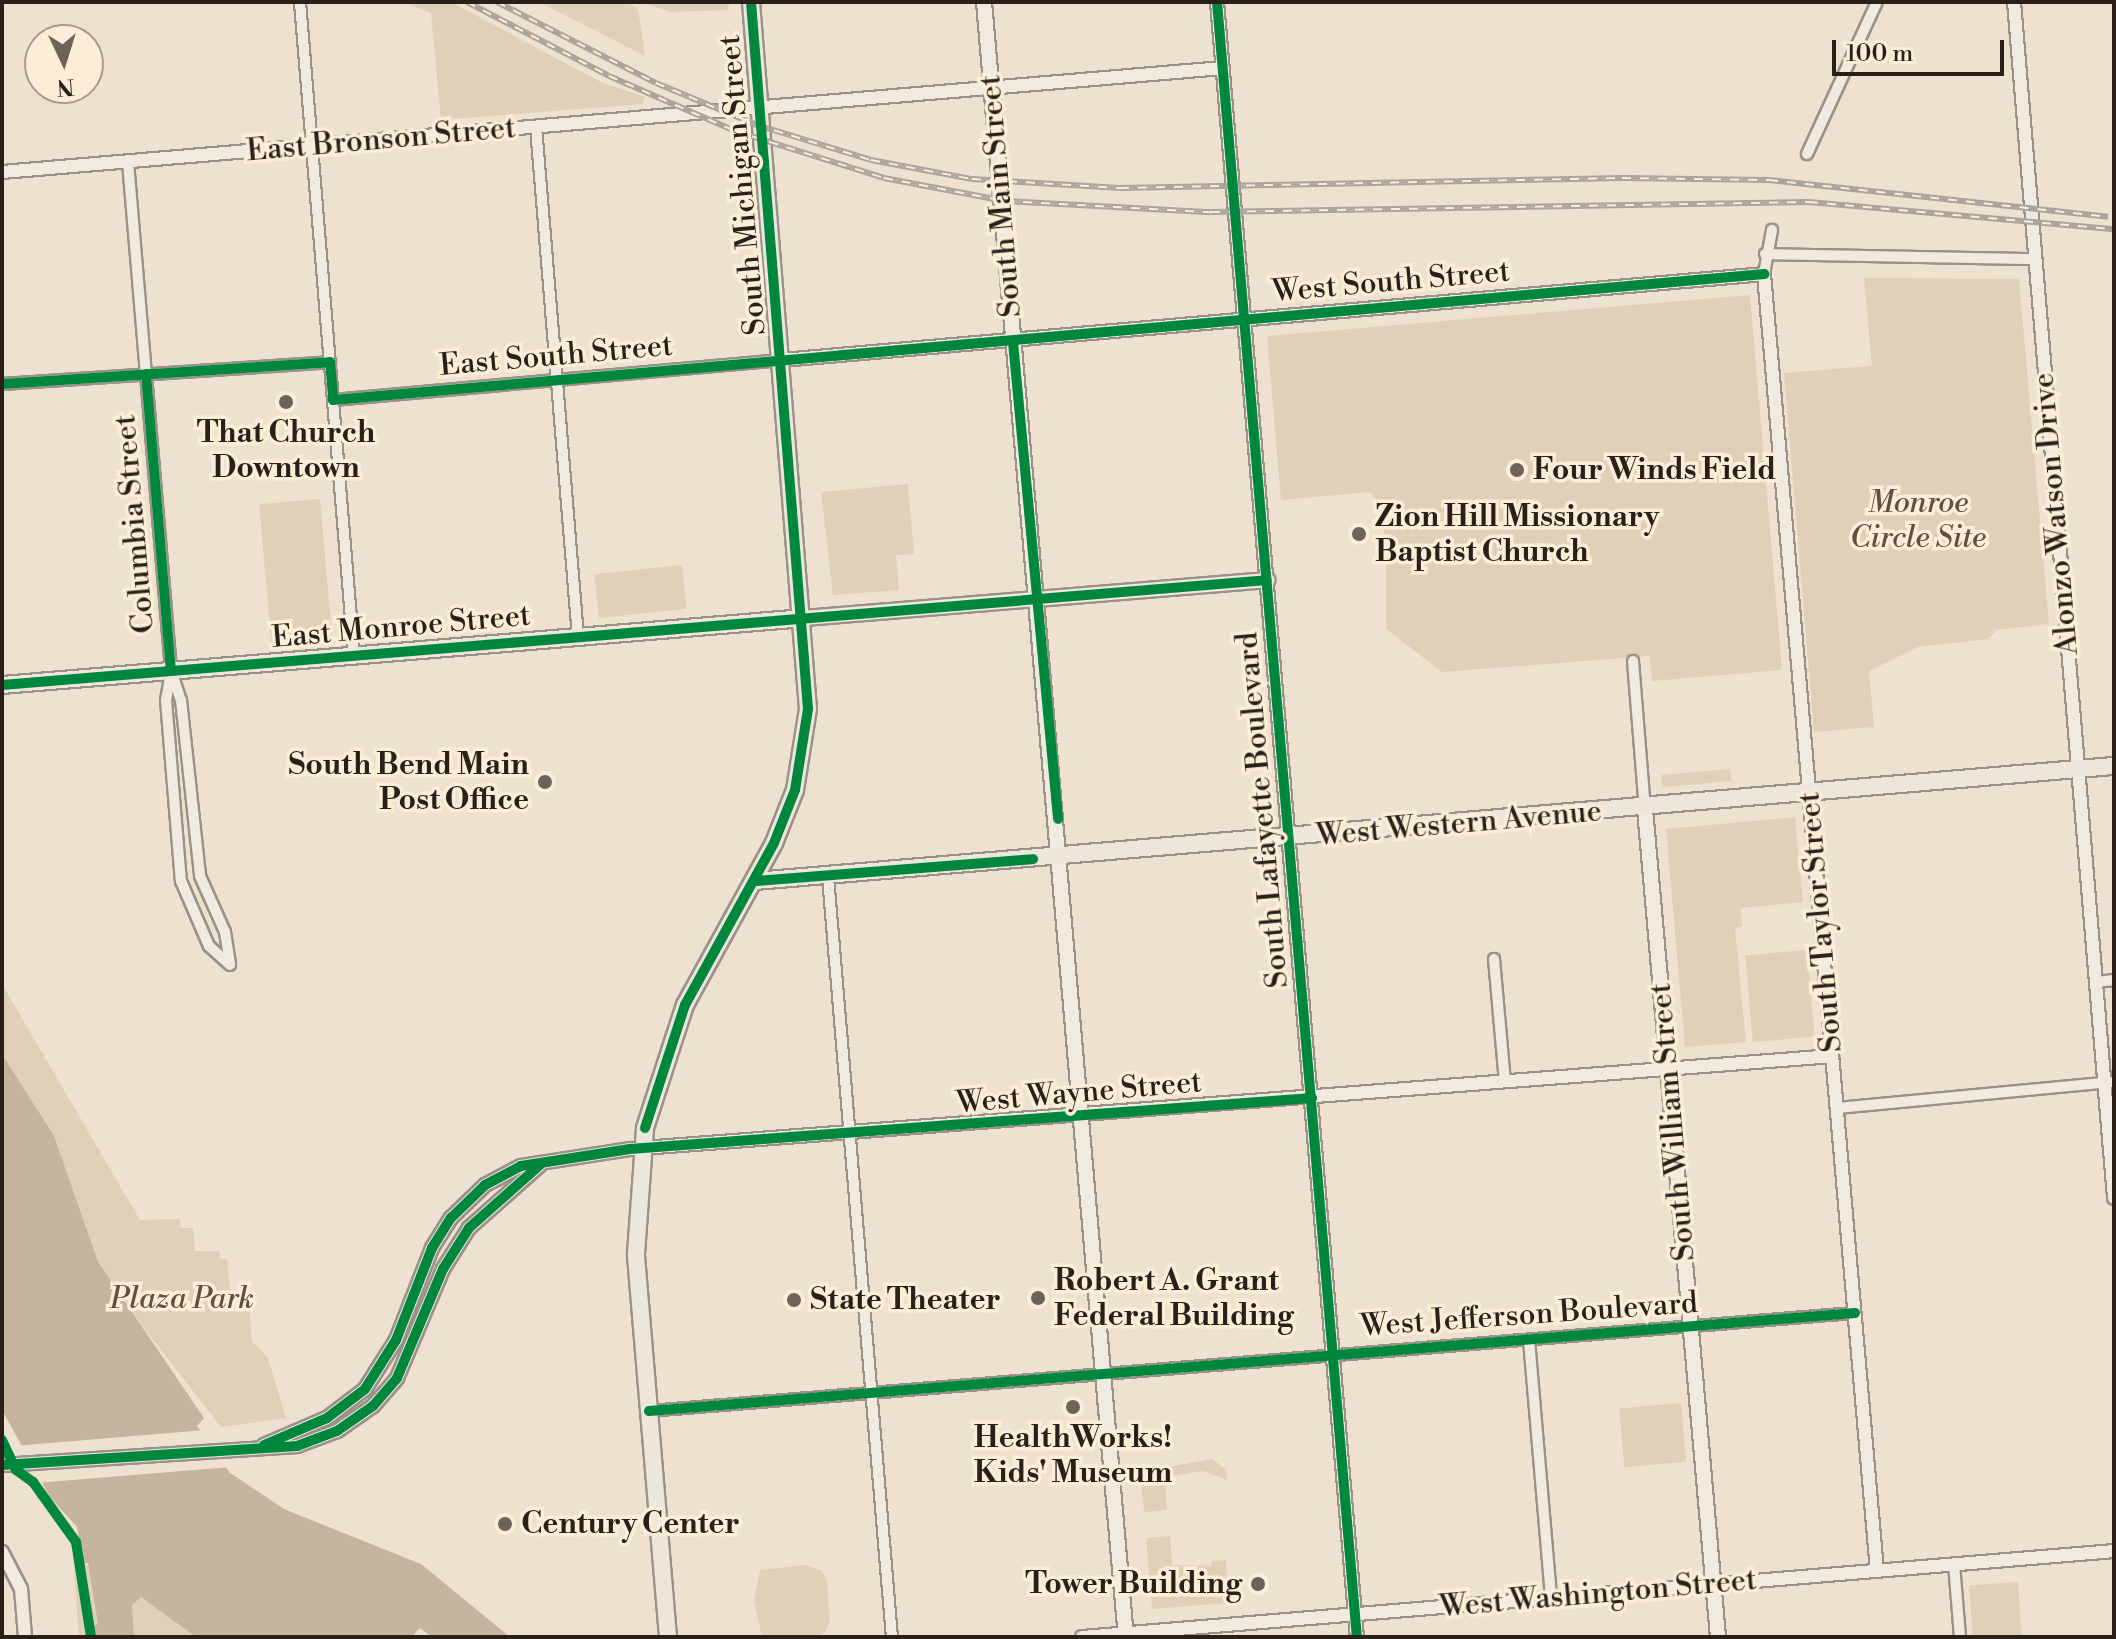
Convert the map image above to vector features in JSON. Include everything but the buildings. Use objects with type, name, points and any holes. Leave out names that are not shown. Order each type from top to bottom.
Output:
[{"type":"main road","name":"South Michigan Street","points":[[668,1637],[636,1254],[642,1148],[649,1108],[685,1005],[774,843],[802,761],[809,685],[751,2]]},
{"type":"main road","name":"South Main Street","points":[[984,2],[1062,856],[1126,1635]]},
{"type":"main road","points":[[805,618],[1267,580]]},
{"type":"main road","name":"East Monroe Street","points":[[2,685],[805,618]]},
{"type":"main road","name":"West Western Avenue","points":[[755,881],[1645,809],[2114,766]]},
{"type":"main road","name":"South William Street","points":[[1645,809],[1718,1637]]},
{"type":"street","points":[[300,2],[354,655]]},
{"type":"street","name":"South Lafayette Boulevard","points":[[1217,2],[1357,1637]]},
{"type":"street","points":[[1807,154],[1877,2]]},
{"type":"street","name":"Alonzo Watson Drive","points":[[2014,2],[2096,982],[2109,1083],[2114,1198]]},
{"type":"street","name":"East Bronson Street","points":[[2,172],[1223,68]]},
{"type":"street","points":[[536,127],[578,637]]},
{"type":"street","name":"Columbia Street","points":[[128,162],[171,670],[181,700],[200,876],[225,932],[230,965],[209,946],[181,881],[166,700],[171,670]]},
{"type":"street","points":[[1764,274],[1765,254],[1772,230]]},
{"type":"street","points":[[1765,254],[2034,259]]},
{"type":"street","name":"West South Street","points":[[782,360],[1764,274]]},
{"type":"street","name":"South Taylor Street","points":[[1764,274],[1877,1571]]},
{"type":"street","name":"East South Street","points":[[333,400],[782,360]]},
{"type":"street","points":[[2,384],[330,362]]},
{"type":"street","name":"South William Street","points":[[1633,661],[1645,809]]},
{"type":"street","points":[[828,877],[892,1637]]},
{"type":"street","points":[[1494,959],[1505,1082]]},
{"type":"street","points":[[2096,982],[2114,980]]},
{"type":"street","name":"West Wayne Street","points":[[264,1445],[327,1418],[365,1389],[396,1340],[432,1248],[451,1218],[507,1170],[574,1155],[642,1148],[850,1135],[1832,1056]]},
{"type":"street","points":[[1837,1108],[2109,1083]]},
{"type":"street","points":[[2,1465],[315,1441],[378,1401],[407,1360],[456,1247],[491,1204],[540,1165]]},
{"type":"street","name":"West Jefferson Boulevard","points":[[649,1411],[1855,1313]]},
{"type":"street","points":[[1529,1340],[1551,1597]]},
{"type":"street","name":"West Washington Street","points":[[1082,1637],[2114,1551]]},
{"type":"street","points":[[2,1552],[21,1589],[25,1637]]},
{"type":"street","points":[[1954,1564],[1960,1637]]},
{"type":"green space","points":[[403,2],[451,2],[603,83],[645,97],[642,104],[441,120],[431,13]]},
{"type":"green space","points":[[539,2],[626,2],[638,9],[645,56]]},
{"type":"green space","points":[[640,2],[728,2],[729,10],[671,12]]},
{"type":"green space","name":"Monroe Circle Site","points":[[1864,278],[2019,279],[2049,624],[1997,630],[1988,639],[1918,647],[1869,671],[1874,727],[1814,732],[1784,373],[1872,366]]},
{"type":"green space","points":[[1750,295],[1782,670],[1652,681],[1649,656],[1442,672],[1386,629],[1386,549],[1381,505],[1370,492],[1281,500],[1267,336]]},
{"type":"green space","points":[[908,484],[914,554],[896,555],[899,590],[833,595],[821,492]]},
{"type":"green space","points":[[320,499],[332,639],[272,645],[259,504]]},
{"type":"green space","points":[[682,565],[687,609],[599,618],[594,574]]},
{"type":"green space","points":[[1730,769],[1731,781],[1662,787],[1661,775]]},
{"type":"green space","points":[[1795,817],[1803,902],[1741,908],[1742,927],[1735,928],[1746,1042],[1685,1047],[1666,829]]},
{"type":"green space","points":[[1807,950],[1815,1037],[1753,1042],[1745,955]]},
{"type":"green space","name":"Plaza Park","points":[[2,984],[140,1220],[180,1219],[181,1228],[193,1228],[195,1251],[219,1251],[221,1259],[227,1259],[231,1296],[248,1295],[252,1341],[268,1358],[286,1418],[221,1427],[95,1265],[2,1061]]},
{"type":"green space","points":[[1681,1403],[1686,1462],[1624,1467],[1619,1408]]},
{"type":"green space","points":[[1212,1459],[1226,1469],[1227,1480],[1203,1471],[1165,1477],[1167,1510],[1144,1512],[1140,1472]]},
{"type":"green space","points":[[1170,1536],[1172,1565],[1211,1566],[1212,1561],[1226,1560],[1228,1603],[1152,1609],[1146,1538]]},
{"type":"green space","points":[[73,1556],[83,1556],[83,1563],[137,1599],[145,1597],[196,1637],[79,1637]]},
{"type":"green space","points":[[805,1565],[822,1571],[827,1582],[830,1621],[825,1632],[819,1637],[762,1637],[754,1601],[760,1570]]},
{"type":"green space","points":[[2018,1582],[2022,1637],[1973,1637],[1969,1585]]},
{"type":"shaded area","points":[[2,1054],[54,1136],[98,1262],[204,1418],[197,1426],[230,1473],[284,1509],[421,1564],[510,1637],[432,1637],[420,1628],[411,1637],[196,1637],[141,1597],[132,1605],[134,1637],[94,1637],[93,1626],[98,1624],[88,1563],[83,1564],[77,1527],[50,1497],[2,1410]]},
{"type":"pier","points":[[205,1430],[231,1467],[36,1483],[14,1446]]},
{"type":"railway","points":[[467,2],[609,76],[735,131],[884,178],[1005,201],[1211,212],[1809,202],[2114,229]]},
{"type":"railway","points":[[497,2],[656,83],[757,125],[871,160],[972,179],[1120,188],[1622,178],[1769,180],[2108,217]]},
{"type":"cycle path","points":[[645,1128],[685,1005],[774,843],[795,790],[808,709],[751,2]]},
{"type":"cycle path","points":[[1217,2],[1357,1637]]},
{"type":"cycle path","points":[[2,384],[330,362],[333,400],[1764,274]]},
{"type":"cycle path","points":[[1013,342],[1058,819]]},
{"type":"cycle path","points":[[146,374],[171,670]]},
{"type":"cycle path","points":[[2,685],[1267,580]]},
{"type":"cycle path","points":[[755,881],[1033,859]]},
{"type":"cycle path","points":[[264,1445],[327,1418],[365,1389],[396,1340],[432,1248],[451,1218],[485,1185],[521,1166],[630,1149],[1312,1098]]},
{"type":"cycle path","points":[[2,1465],[297,1446],[337,1431],[373,1406],[397,1378],[443,1269],[469,1228],[540,1165]]},
{"type":"cycle path","points":[[649,1411],[1855,1313]]},
{"type":"cycle path","points":[[2,1440],[16,1470],[33,1482],[76,1542],[91,1637]]},
{"type":"place","name":"That Church Downtown","points":[[286,402]]},
{"type":"place","name":"Four Winds Field","points":[[1517,470]]},
{"type":"place","name":"Zion Hill Missionary Baptist Church","points":[[1359,534]]},
{"type":"place","name":"South Bend Main Post Office","points":[[545,782]]},
{"type":"place","name":"Robert A. Grant Federal Building","points":[[1038,1298]]},
{"type":"place","name":"State Theater","points":[[794,1300]]},
{"type":"place","name":"HealthWorks! Kids' Museum","points":[[1073,1407]]},
{"type":"place","name":"Century Center","points":[[505,1524]]},
{"type":"place","name":"Tower Building","points":[[1258,1584]]}]
